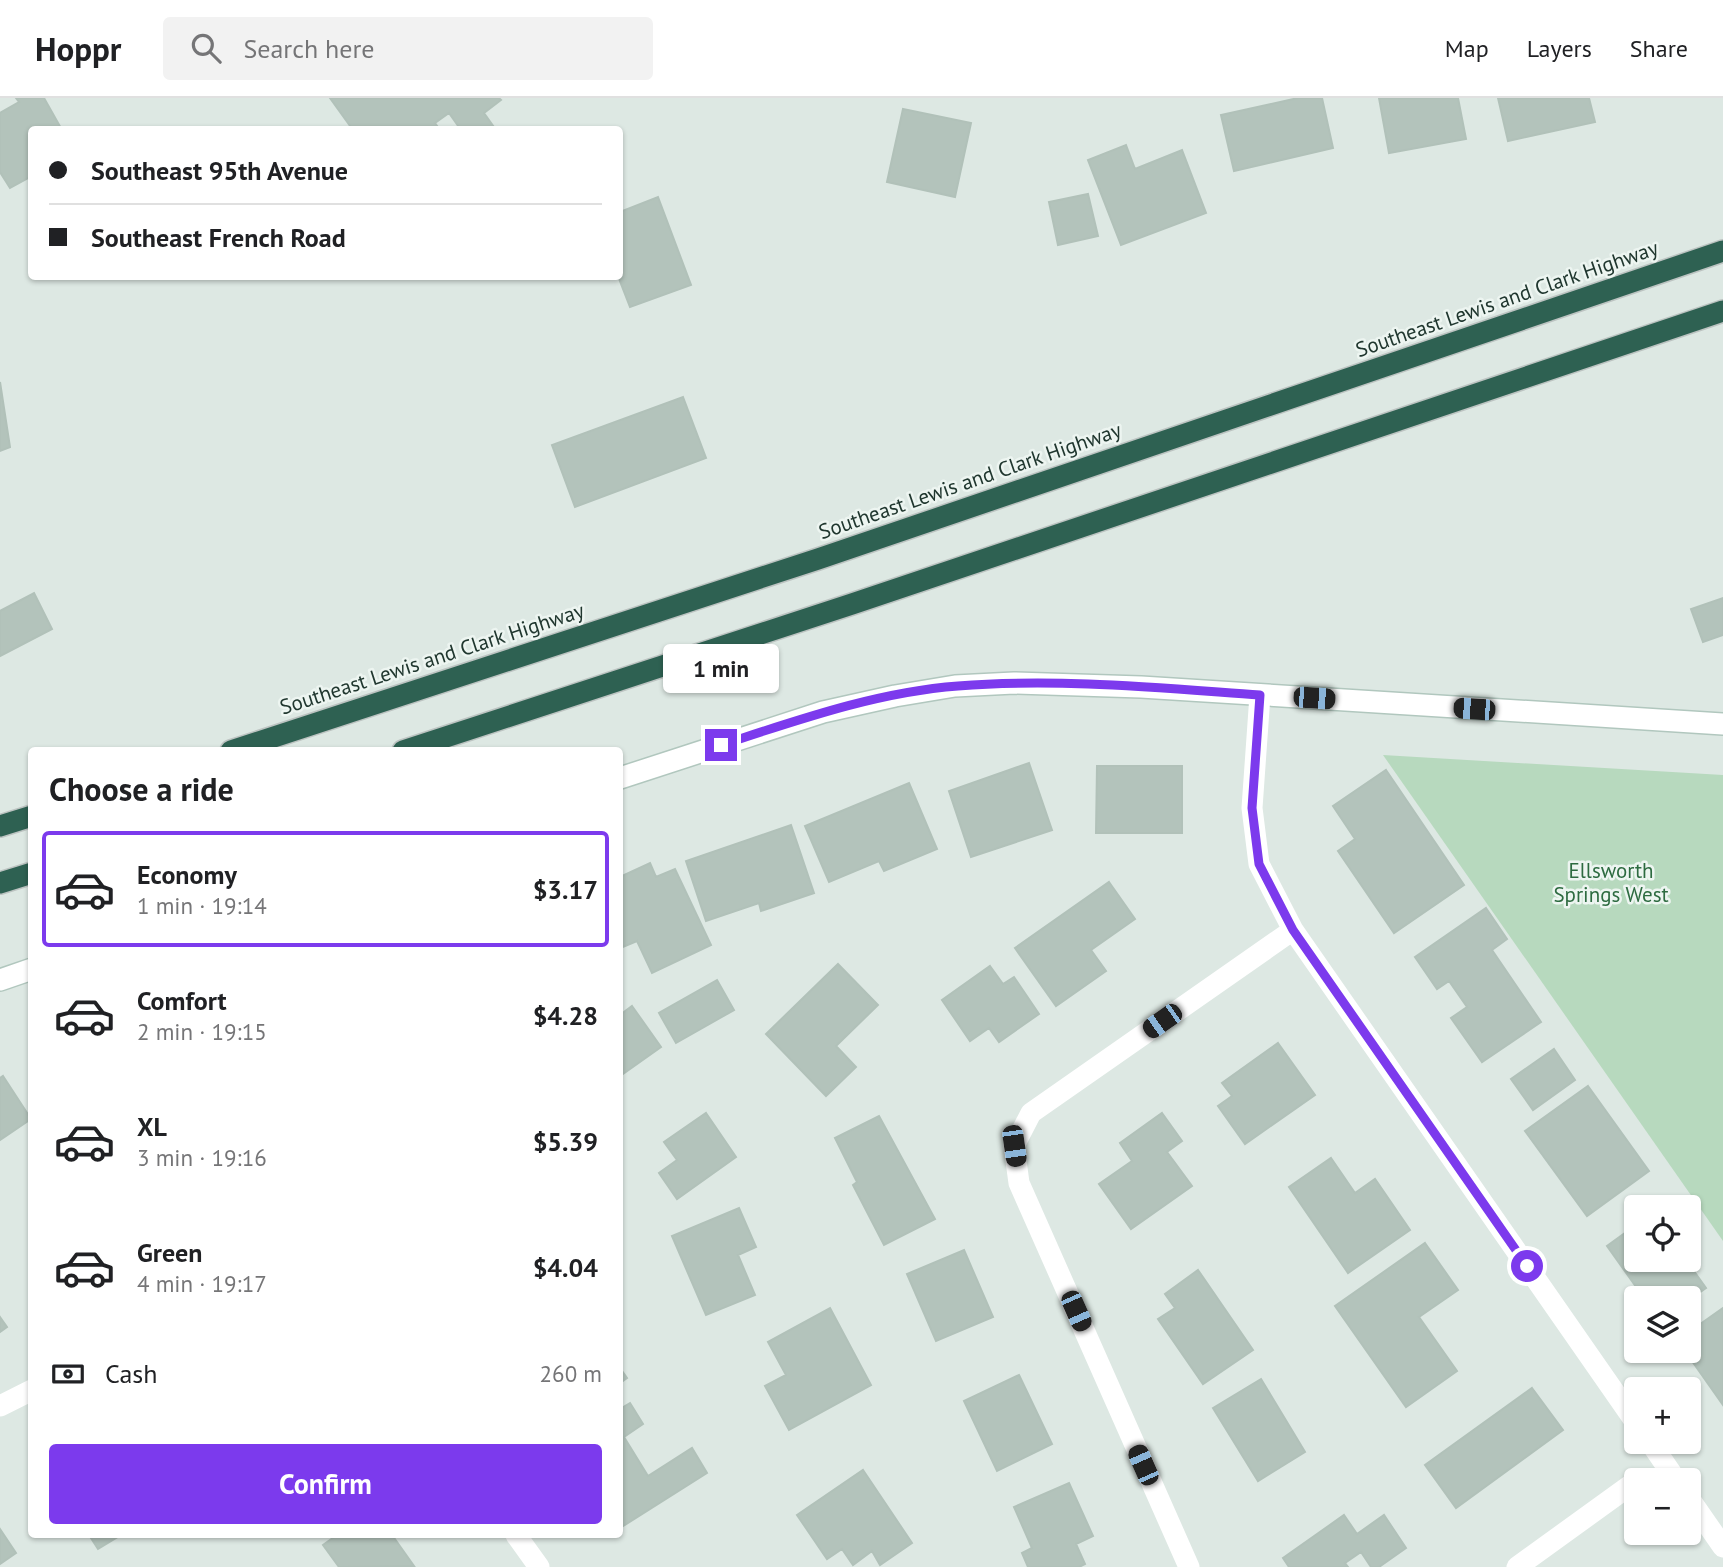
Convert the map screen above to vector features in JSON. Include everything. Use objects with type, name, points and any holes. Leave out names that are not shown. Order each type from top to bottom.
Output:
[{"type":"highway","name":"Southeast Lewis and Clark Highway","points":[[243,747],[818,559],[1723,251]]},
{"type":"highway","points":[[415,747],[852,604],[1723,311]]},
{"type":"highway","points":[[0,826],[28,817]]},
{"type":"highway","points":[[0,883],[28,874]]},
{"type":"street","points":[[623,777],[823,712],[956,686],[1014,683],[1141,687],[1723,724]]},
{"type":"street","points":[[1260,695],[1252,808],[1259,864],[1293,930],[1624,1406]]},
{"type":"street","points":[[1189,1567],[1019,1183],[1014,1146],[1031,1114],[1293,930]]},
{"type":"street","points":[[0,980],[28,970]]},
{"type":"street","points":[[0,1406],[28,1392]]},
{"type":"street","points":[[1658,1454],[1667,1468]]},
{"type":"street","points":[[1655,1468],[1663,1462]]},
{"type":"street","points":[[1517,1567],[1624,1490]]},
{"type":"street","points":[[1701,1515],[1723,1547]]},
{"type":"street","points":[[518,1538],[539,1567]]},
{"type":"green space","name":"Ellsworth Springs West","points":[[1383,755],[1723,775],[1723,1241],[1701,1210],[1701,1195],[1691,1195]]},
{"type":"building","points":[[16,98],[44,98],[60,126],[28,126],[28,178],[10,188],[0,172],[0,113],[19,102]]},
{"type":"building","points":[[330,98],[501,100],[484,113],[493,126],[458,126],[449,113],[435,123],[437,126],[350,126]]},
{"type":"building","points":[[1298,98],[1322,98],[1333,148],[1234,171],[1221,115]]},
{"type":"building","points":[[1379,98],[1458,98],[1466,139],[1389,153]]},
{"type":"building","points":[[1498,98],[1589,98],[1595,122],[1508,141]]},
{"type":"building","points":[[903,109],[971,123],[955,197],[887,182]]},
{"type":"building","points":[[1126,145],[1135,169],[1182,150],[1206,213],[1121,245],[1088,160]]},
{"type":"building","points":[[1088,194],[1098,236],[1058,245],[1049,202]]},
{"type":"building","points":[[658,197],[691,285],[630,307],[620,280],[623,280],[623,211]]},
{"type":"building","points":[[0,382],[10,447],[0,451]]},
{"type":"building","points":[[683,397],[706,458],[575,507],[552,445]]},
{"type":"building","points":[[34,593],[52,629],[0,656],[0,611]]},
{"type":"building","points":[[1723,598],[1723,635],[1703,642],[1691,609]]},
{"type":"building","points":[[1029,763],[1052,830],[971,857],[949,791]]},
{"type":"building","points":[[1097,766],[1182,766],[1182,833],[1096,833]]},
{"type":"building","points":[[1386,770],[1464,885],[1394,933],[1338,851],[1355,839],[1333,806]]},
{"type":"building","points":[[909,783],[937,849],[884,871],[879,861],[829,882],[805,826]]},
{"type":"building","points":[[791,825],[814,893],[761,911],[759,903],[706,921],[686,861]]},
{"type":"building","points":[[650,863],[656,877],[675,869],[711,945],[652,973],[637,941],[623,947],[623,876]]},
{"type":"building","points":[[1109,882],[1135,919],[1091,950],[1106,971],[1056,1006],[1015,948]]},
{"type":"building","points":[[1486,908],[1507,939],[1492,950],[1541,1022],[1482,1062],[1451,1018],[1467,1007],[1449,981],[1437,989],[1415,957]]},
{"type":"building","points":[[838,964],[878,1005],[836,1046],[856,1067],[826,1096],[766,1034]]},
{"type":"building","points":[[990,966],[1003,984],[1014,977],[1039,1014],[999,1042],[989,1028],[970,1041],[942,1000]]},
{"type":"building","points":[[717,980],[734,1010],[676,1043],[659,1013]]},
{"type":"building","points":[[632,1006],[661,1047],[623,1074],[623,1013]]},
{"type":"building","points":[[1278,1043],[1315,1095],[1245,1144],[1218,1106],[1232,1096],[1222,1083]]},
{"type":"building","points":[[1554,1049],[1575,1080],[1533,1110],[1511,1079]]},
{"type":"building","points":[[3,1076],[28,1114],[28,1121],[0,1140],[0,1078]]},
{"type":"building","points":[[1588,1086],[1649,1171],[1587,1216],[1525,1131]]},
{"type":"building","points":[[706,1113],[736,1157],[677,1199],[659,1173],[677,1160],[664,1142]]},
{"type":"building","points":[[1162,1113],[1182,1141],[1167,1152],[1192,1186],[1131,1229],[1099,1184],[1132,1161],[1120,1143]]},
{"type":"building","points":[[879,1116],[935,1219],[884,1245],[853,1185],[857,1182],[835,1138]]},
{"type":"building","points":[[1331,1158],[1355,1193],[1375,1179],[1410,1230],[1348,1273],[1289,1187]]},
{"type":"building","points":[[739,1208],[756,1247],[738,1255],[755,1295],[706,1315],[672,1236]]},
{"type":"building","points":[[1624,1234],[1624,1270],[1607,1246]]},
{"type":"building","points":[[1425,1243],[1458,1290],[1419,1317],[1457,1371],[1406,1407],[1335,1306]]},
{"type":"building","points":[[964,1250],[993,1317],[936,1341],[907,1274]]},
{"type":"building","points":[[1198,1270],[1253,1350],[1203,1384],[1158,1319],[1175,1308],[1165,1294]]},
{"type":"building","points":[[1626,1272],[1695,1272],[1706,1288],[1701,1292],[1701,1286],[1635,1286]]},
{"type":"building","points":[[830,1308],[871,1385],[789,1430],[765,1386],[786,1375],[768,1342]]},
{"type":"building","points":[[1723,1308],[1723,1405],[1693,1363],[1701,1363],[1701,1324]]},
{"type":"building","points":[[0,1317],[7,1327],[0,1332]]},
{"type":"building","points":[[1019,1375],[1052,1444],[997,1471],[964,1401]]},
{"type":"building","points":[[1261,1379],[1305,1452],[1258,1481],[1213,1408]]},
{"type":"building","points":[[1532,1388],[1563,1430],[1456,1508],[1425,1465]]},
{"type":"building","points":[[630,1403],[643,1424],[624,1437],[648,1476],[692,1448],[707,1473],[623,1526],[623,1407]]},
{"type":"building","points":[[863,1470],[912,1543],[880,1565],[872,1551],[853,1565],[842,1549],[827,1559],[797,1515]]},
{"type":"building","points":[[1069,1483],[1093,1536],[1076,1544],[1085,1564],[1079,1567],[1028,1567],[1022,1553],[1032,1548],[1014,1507]]},
{"type":"building","points":[[1344,1515],[1357,1534],[1384,1515],[1406,1548],[1379,1567],[1371,1567],[1361,1552],[1345,1563],[1348,1567],[1289,1567],[1283,1558]]},
{"type":"building","points":[[0,1529],[16,1553],[0,1564]]},
{"type":"building","points":[[91,1538],[116,1538],[98,1549]]},
{"type":"building","points":[[333,1538],[394,1538],[414,1566],[339,1567],[323,1545]]},
{"type":"route","points":[[721,745],[823,712],[956,686],[1014,683],[1141,687],[1260,695],[1252,808],[1259,864],[1293,930],[1527,1266]]}]
